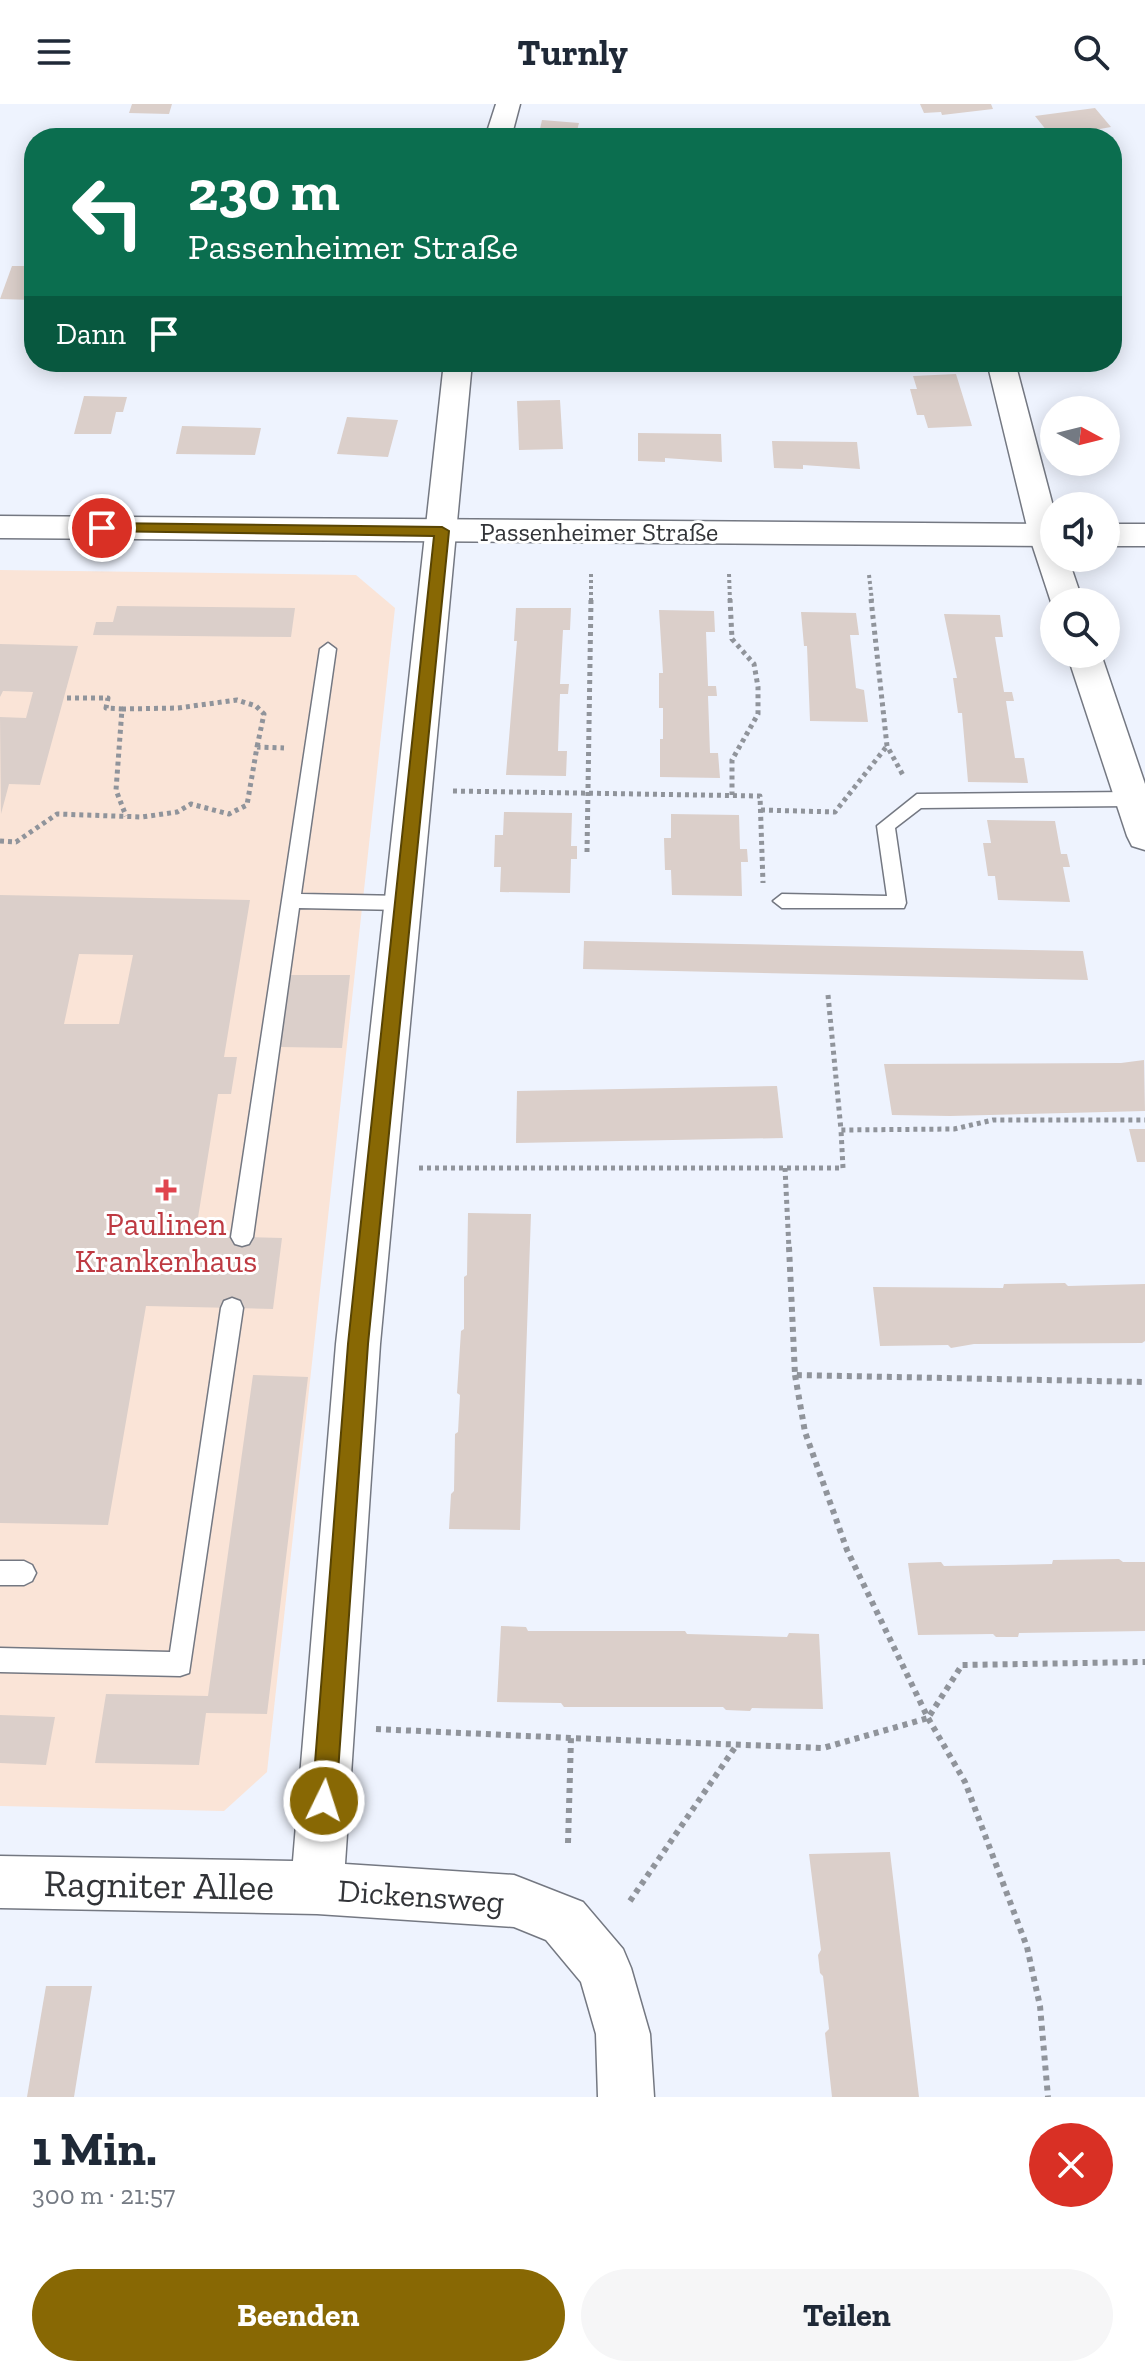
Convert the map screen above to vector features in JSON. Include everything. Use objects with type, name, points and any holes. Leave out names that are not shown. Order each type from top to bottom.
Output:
[{"type":"street","points":[[501,128],[508,104]]},
{"type":"street","name":"Dickensweg","points":[[457,372],[358,1344],[317,1888],[514,1901],[564,1921],[604,1968],[623,2034],[626,2097]]},
{"type":"street","points":[[1004,372],[1040,500]]},
{"type":"street","name":"Passenheimer Straße","points":[[0,527],[1040,535]]},
{"type":"street","points":[[1120,535],[1145,535]]},
{"type":"street","points":[[1089,668],[1145,836]]},
{"type":"street","name":"Ragniter Allee","points":[[0,1882],[317,1888]]},
{"type":"lane","points":[[242,1237],[328,649]]},
{"type":"lane","points":[[782,901],[897,903],[886,826],[917,801],[1132,799]]},
{"type":"lane","points":[[291,901],[403,903]]},
{"type":"lane","points":[[0,1660],[180,1664],[232,1308]]},
{"type":"path","points":[[587,852],[591,572]]},
{"type":"path","points":[[729,574],[732,639],[754,664],[758,687],[758,714],[732,760],[732,795]]},
{"type":"path","points":[[869,575],[887,746],[917,801]]},
{"type":"path","points":[[0,841],[16,842],[57,814],[126,816],[177,812],[191,804],[229,814],[247,805],[264,714],[258,707],[246,702],[218,699],[185,707],[122,709],[106,708],[108,698],[67,698]]},
{"type":"path","points":[[122,709],[116,790],[126,816]]},
{"type":"path","points":[[761,810],[835,812],[887,746]]},
{"type":"path","points":[[257,747],[313,748]]},
{"type":"path","points":[[452,791],[760,796],[763,899],[782,901]]},
{"type":"path","points":[[419,1168],[843,1168],[828,995]]},
{"type":"path","points":[[841,1130],[954,1129],[993,1120],[1145,1120]]},
{"type":"path","points":[[785,1168],[795,1375],[805,1432],[847,1550],[928,1718],[965,1782],[1027,1947],[1040,2006],[1048,2097]]},
{"type":"path","points":[[795,1375],[1145,1382]]},
{"type":"path","points":[[373,1729],[823,1748],[928,1718],[962,1665],[1145,1662]]},
{"type":"path","points":[[568,1843],[571,1738]]},
{"type":"path","points":[[630,1901],[736,1745]]},
{"type":"shaded area","name":"Paulinen Krankenhaus","points":[[0,570],[356,575],[395,608],[267,1772],[224,1811],[0,1806]]},
{"type":"building","points":[[132,104],[172,104],[169,114],[129,113]]},
{"type":"building","points":[[920,104],[991,104],[993,109],[942,115],[941,112],[924,113]]},
{"type":"building","points":[[1095,108],[1111,127],[1045,128],[1035,116]]},
{"type":"building","points":[[542,120],[579,123],[578,128],[540,128]]},
{"type":"building","points":[[12,266],[24,266],[24,300],[0,299]]},
{"type":"building","points":[[956,374],[972,426],[928,428],[924,415],[917,415],[910,389],[917,389],[913,376]]},
{"type":"building","points":[[84,396],[127,397],[123,412],[116,412],[111,434],[74,434]]},
{"type":"building","points":[[560,400],[563,449],[519,450],[517,401]]},
{"type":"building","points":[[347,417],[398,420],[388,457],[337,454]]},
{"type":"building","points":[[182,426],[261,428],[255,455],[176,454]]},
{"type":"building","points":[[638,433],[721,434],[722,462],[665,458],[665,462],[638,461]]},
{"type":"building","points":[[772,441],[857,442],[860,469],[803,465],[803,469],[774,468]]},
{"type":"building","points":[[117,606],[295,608],[291,637],[93,635],[96,622],[113,622]]},
{"type":"building","points":[[516,608],[571,608],[570,630],[563,630],[560,684],[569,684],[568,694],[560,694],[558,751],[567,751],[566,776],[506,775],[517,641],[514,641]]},
{"type":"building","points":[[659,610],[714,611],[715,632],[706,632],[708,686],[716,686],[717,696],[708,696],[710,753],[718,753],[720,778],[660,777],[663,708],[659,708],[659,673],[663,673]]},
{"type":"building","points":[[801,612],[856,613],[859,635],[850,635],[856,688],[864,690],[868,722],[810,721],[807,646],[804,646]]},
{"type":"building","points":[[944,614],[1000,615],[1003,637],[995,637],[1004,692],[1012,692],[1014,701],[1006,701],[1015,758],[1024,758],[1028,783],[968,782],[962,713],[958,713],[953,678],[957,678]]},
{"type":"building","points":[[0,644],[78,646],[40,785],[9,784],[1,814],[0,717],[26,718],[33,692],[3,691],[0,697]]},
{"type":"building","points":[[504,812],[572,813],[571,846],[577,846],[577,859],[571,859],[570,893],[500,892],[501,867],[494,867],[495,835],[503,835]]},
{"type":"building","points":[[671,814],[739,815],[740,849],[747,849],[748,862],[741,862],[742,896],[672,895],[671,870],[665,870],[664,838],[671,838]]},
{"type":"building","points":[[987,820],[1055,821],[1061,854],[1067,854],[1070,867],[1063,867],[1070,902],[998,900],[995,876],[988,876],[983,843],[991,843]]},
{"type":"building","points":[[0,895],[250,900],[224,1057],[237,1057],[231,1094],[218,1094],[195,1236],[282,1238],[273,1309],[146,1306],[108,1525],[0,1523]],"holes":[[[79,954],[133,955],[119,1024],[64,1024]]]},
{"type":"building","points":[[584,941],[1083,951],[1088,980],[583,969]]},
{"type":"building","points":[[290,975],[350,975],[342,1048],[280,1047]]},
{"type":"building","points":[[1144,1060],[1145,1111],[950,1116],[892,1115],[884,1064],[1121,1063]]},
{"type":"building","points":[[777,1086],[783,1138],[516,1143],[517,1091]]},
{"type":"building","points":[[1129,1129],[1145,1129],[1145,1162],[1137,1162]]},
{"type":"building","points":[[468,1213],[531,1214],[520,1530],[449,1529],[451,1494],[454,1491],[455,1434],[458,1432],[460,1395],[457,1393],[461,1331],[464,1329]]},
{"type":"building","points":[[1065,1283],[1068,1286],[1145,1284],[1145,1341],[974,1344],[951,1348],[948,1345],[880,1346],[873,1287],[1003,1288],[1004,1284]]},
{"type":"building","points":[[253,1375],[308,1377],[267,1714],[206,1713],[199,1765],[95,1763],[106,1694],[208,1696]]},
{"type":"building","points":[[1119,1559],[1123,1562],[1145,1562],[1145,1631],[1019,1633],[1018,1637],[996,1637],[993,1634],[918,1635],[908,1563],[941,1562],[944,1566],[1052,1564],[1053,1560]]},
{"type":"building","points":[[501,1626],[526,1627],[528,1631],[685,1631],[687,1634],[787,1637],[789,1633],[819,1634],[823,1709],[752,1708],[750,1711],[726,1710],[723,1707],[564,1707],[561,1703],[497,1702]]},
{"type":"building","points":[[0,1715],[55,1717],[46,1765],[0,1763]]},
{"type":"building","points":[[890,1852],[919,2097],[832,2097],[825,2033],[829,2029],[823,1976],[820,1973],[818,1955],[821,1950],[809,1854]]},
{"type":"building","points":[[46,1986],[92,1986],[74,2097],[27,2097]]},
{"type":"place","name":"Paulinen Krankenhaus","points":[[166,1190]]},
{"type":"route","points":[[102,528],[442,531],[358,1344],[324,1801]]}]
